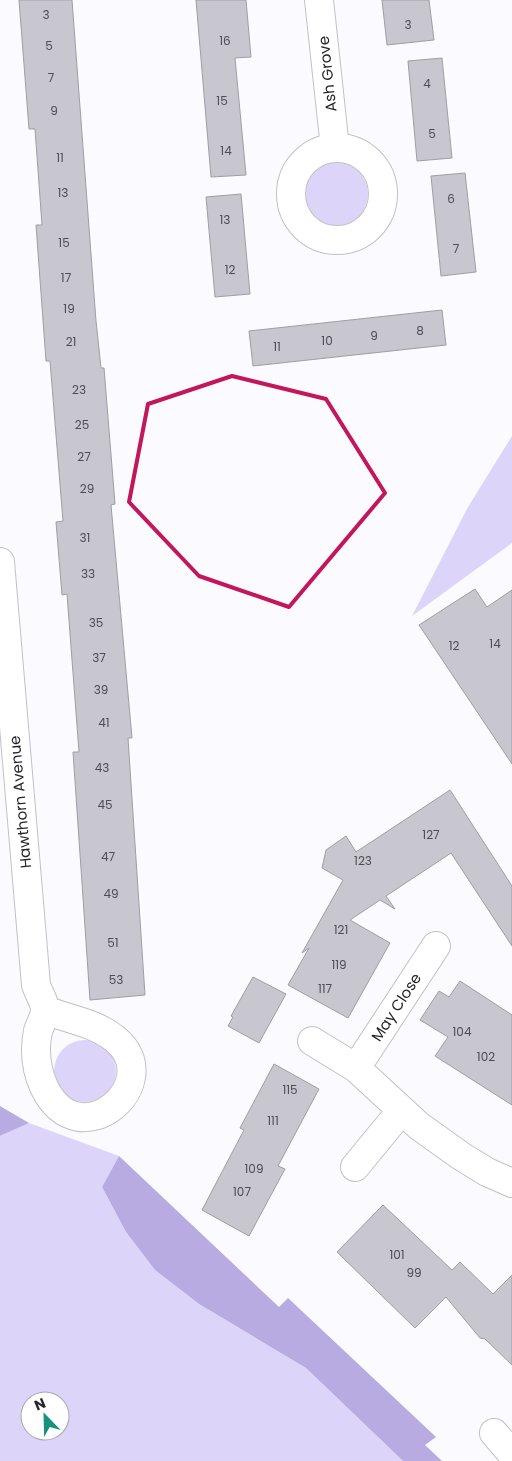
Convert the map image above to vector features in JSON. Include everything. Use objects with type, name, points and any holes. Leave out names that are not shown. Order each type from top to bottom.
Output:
[{"type":"street","name":"Ash Grove","points":[[319,0],[335,148]]},
{"type":"street","name":"Hawthorn Avenue","points":[[0,562],[36,985],[45,1010]]},
{"type":"street","name":"May Close","points":[[356,1068],[436,946]]},
{"type":"street","points":[[312,1041],[356,1068],[401,1111],[461,1156],[487,1172],[512,1183]]},
{"type":"street","points":[[355,1167],[401,1111]]},
{"type":"street","points":[[494,1433],[512,1454]]},
{"type":"highlighted area","points":[[232,376],[326,399],[385,493],[289,607],[199,576],[129,502],[148,404]]},
{"type":"shaded area","points":[[336,162],[354,168],[362,176],[368,194],[362,212],[354,220],[336,226],[318,220],[310,212],[304,194],[310,176],[318,168]]},
{"type":"shaded area","points":[[512,436],[512,543],[412,616],[468,507]]},
{"type":"shaded area","points":[[85,1040],[102,1045],[107,1049],[111,1054],[116,1071],[111,1088],[107,1093],[102,1097],[85,1102],[68,1097],[63,1093],[59,1088],[54,1071],[59,1054],[63,1049],[68,1045]]},
{"type":"shaded area","points":[[0,1106],[29,1123],[0,1136]]},
{"type":"shaded area","points":[[29,1123],[119,1156],[102,1187],[126,1232],[155,1270],[199,1304],[306,1368],[403,1461],[0,1461],[0,1136]]},
{"type":"shaded area","points":[[119,1156],[279,1307],[288,1298],[436,1437],[425,1445],[442,1461],[403,1461],[306,1368],[199,1304],[155,1270],[126,1232],[102,1187]]},
{"type":"building","points":[[19,0],[72,0],[96,321],[101,368],[104,368],[115,504],[111,505],[132,738],[128,738],[145,995],[90,1000],[73,752],[79,752],[67,594],[62,595],[56,522],[63,521],[50,361],[46,361],[36,225],[42,225],[35,129],[29,129]]},
{"type":"building","points":[[196,0],[246,0],[251,57],[235,58],[246,175],[211,177]]},
{"type":"building","points":[[382,0],[429,0],[434,40],[387,45]]},
{"type":"building","points":[[442,58],[452,158],[417,161],[408,61]]},
{"type":"building","points":[[465,173],[476,272],[441,276],[431,176]]},
{"type":"building","points":[[241,194],[250,294],[215,297],[206,197]]},
{"type":"building","points":[[442,310],[446,345],[253,366],[249,331]]},
{"type":"building","points":[[475,589],[487,607],[512,590],[512,764],[419,625]]},
{"type":"building","points":[[450,790],[512,886],[512,946],[451,853],[386,896],[395,909],[380,900],[350,920],[390,943],[348,1018],[288,985],[309,948],[302,953],[343,880],[322,868],[326,850],[346,836],[356,852]]},
{"type":"building","points":[[253,977],[286,994],[259,1043],[228,1026],[233,1017],[231,1016]]},
{"type":"building","points":[[460,981],[512,1015],[512,1105],[435,1056],[448,1037],[420,1020],[439,991],[449,997]]},
{"type":"building","points":[[274,1064],[319,1089],[278,1166],[285,1169],[249,1236],[202,1210],[244,1130],[240,1128]]},
{"type":"building","points":[[383,1205],[452,1270],[460,1262],[493,1294],[512,1275],[512,1365],[485,1339],[480,1338],[446,1297],[415,1328],[337,1252]]}]
